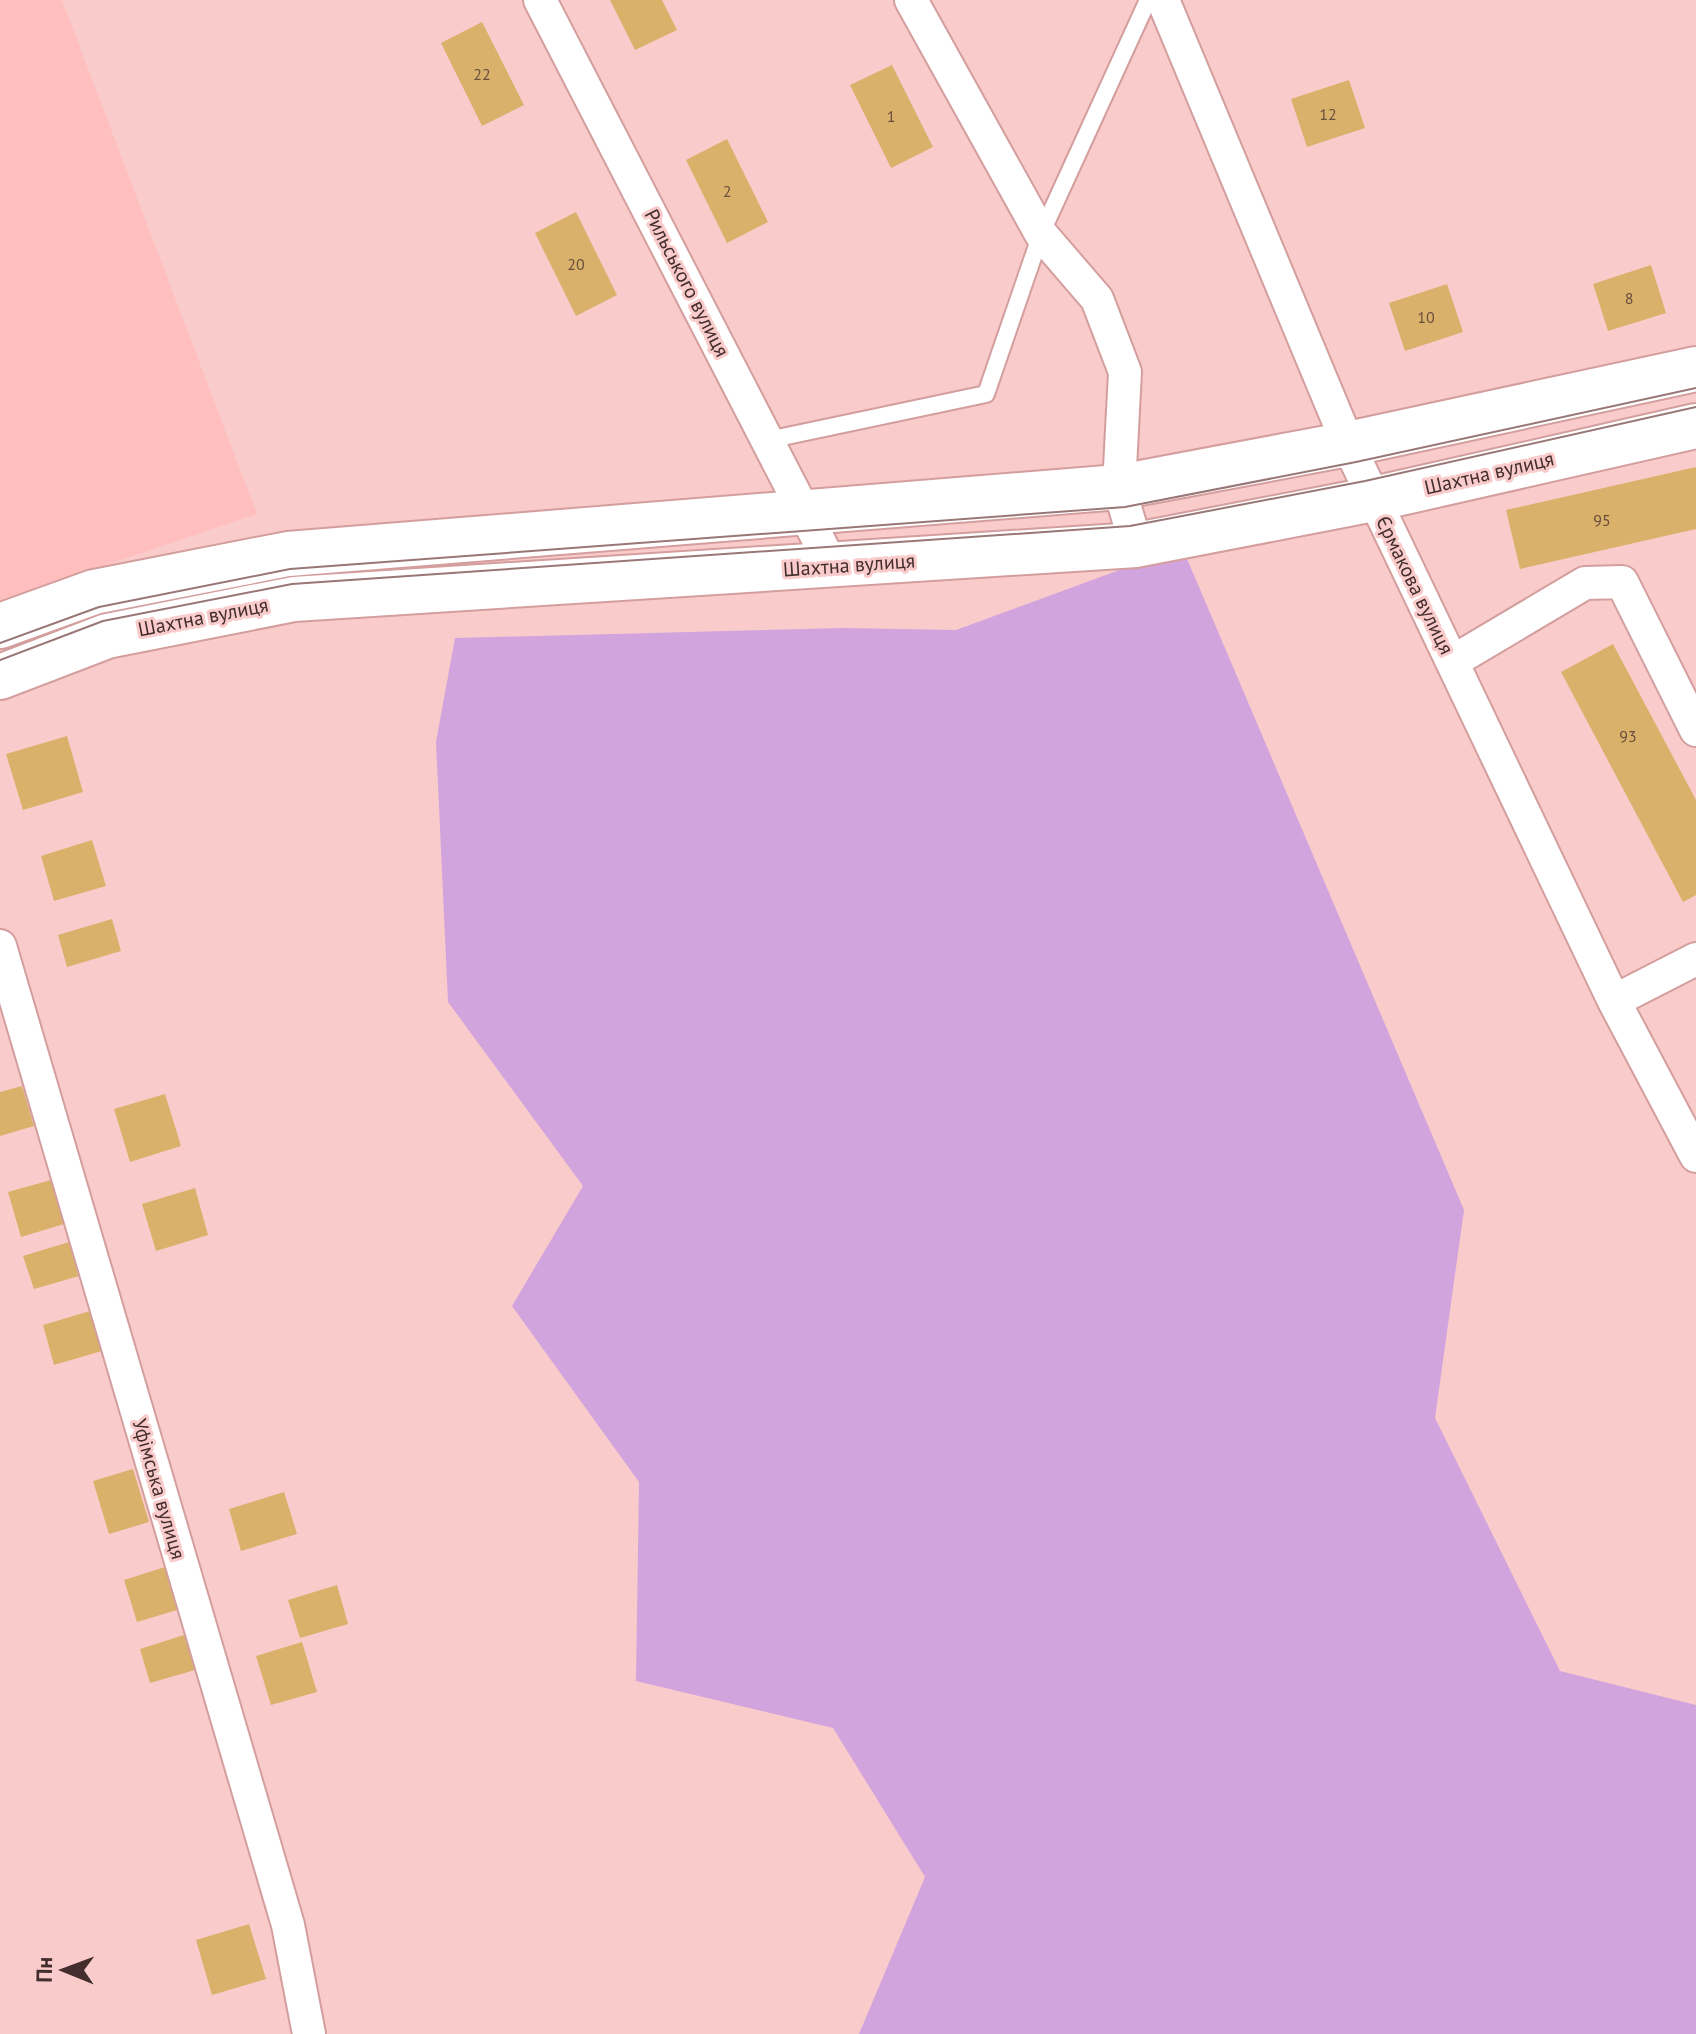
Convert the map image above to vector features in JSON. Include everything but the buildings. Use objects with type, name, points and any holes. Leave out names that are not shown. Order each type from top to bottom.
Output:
[{"type":"main road","points":[[0,626],[94,592],[288,554],[1119,487],[1348,444],[1696,369]]},
{"type":"main road","name":"Шахтна вулиця","points":[[0,677],[107,636],[294,599],[1136,545],[1374,499],[1696,426]]},
{"type":"street","name":"Рильського вулиця","points":[[540,0],[832,566]]},
{"type":"street","points":[[911,0],[1041,234],[1097,299],[1125,372],[1119,487],[1136,545]]},
{"type":"street","name":"Єрмакова вулиця","points":[[1163,0],[1348,444],[1614,1001],[1696,1156]]},
{"type":"street","points":[[1452,662],[1585,583],[1622,582],[1696,730]]},
{"type":"street","name":"Уфімська вулиця","points":[[0,946],[288,1925],[309,2034]]},
{"type":"street","points":[[1614,1001],[1696,959]]},
{"type":"lane","points":[[768,440],[986,394],[1041,234],[1148,0]]},
{"type":"shaded area","points":[[0,0],[62,0],[257,514],[0,601]]},
{"type":"shaded area","points":[[1182,547],[1464,1210],[1435,1418],[1560,1671],[1696,1705],[1696,2034],[859,2034],[925,1877],[833,1728],[636,1681],[639,1482],[512,1306],[583,1186],[448,1002],[436,742],[455,638],[844,628],[956,630]]},
{"type":"tram line","points":[[0,643],[99,607],[290,569],[1125,507],[1356,462],[1696,388]]},
{"type":"tram line","points":[[0,660],[103,621],[292,584],[1130,526],[1365,481],[1696,407]]}]
